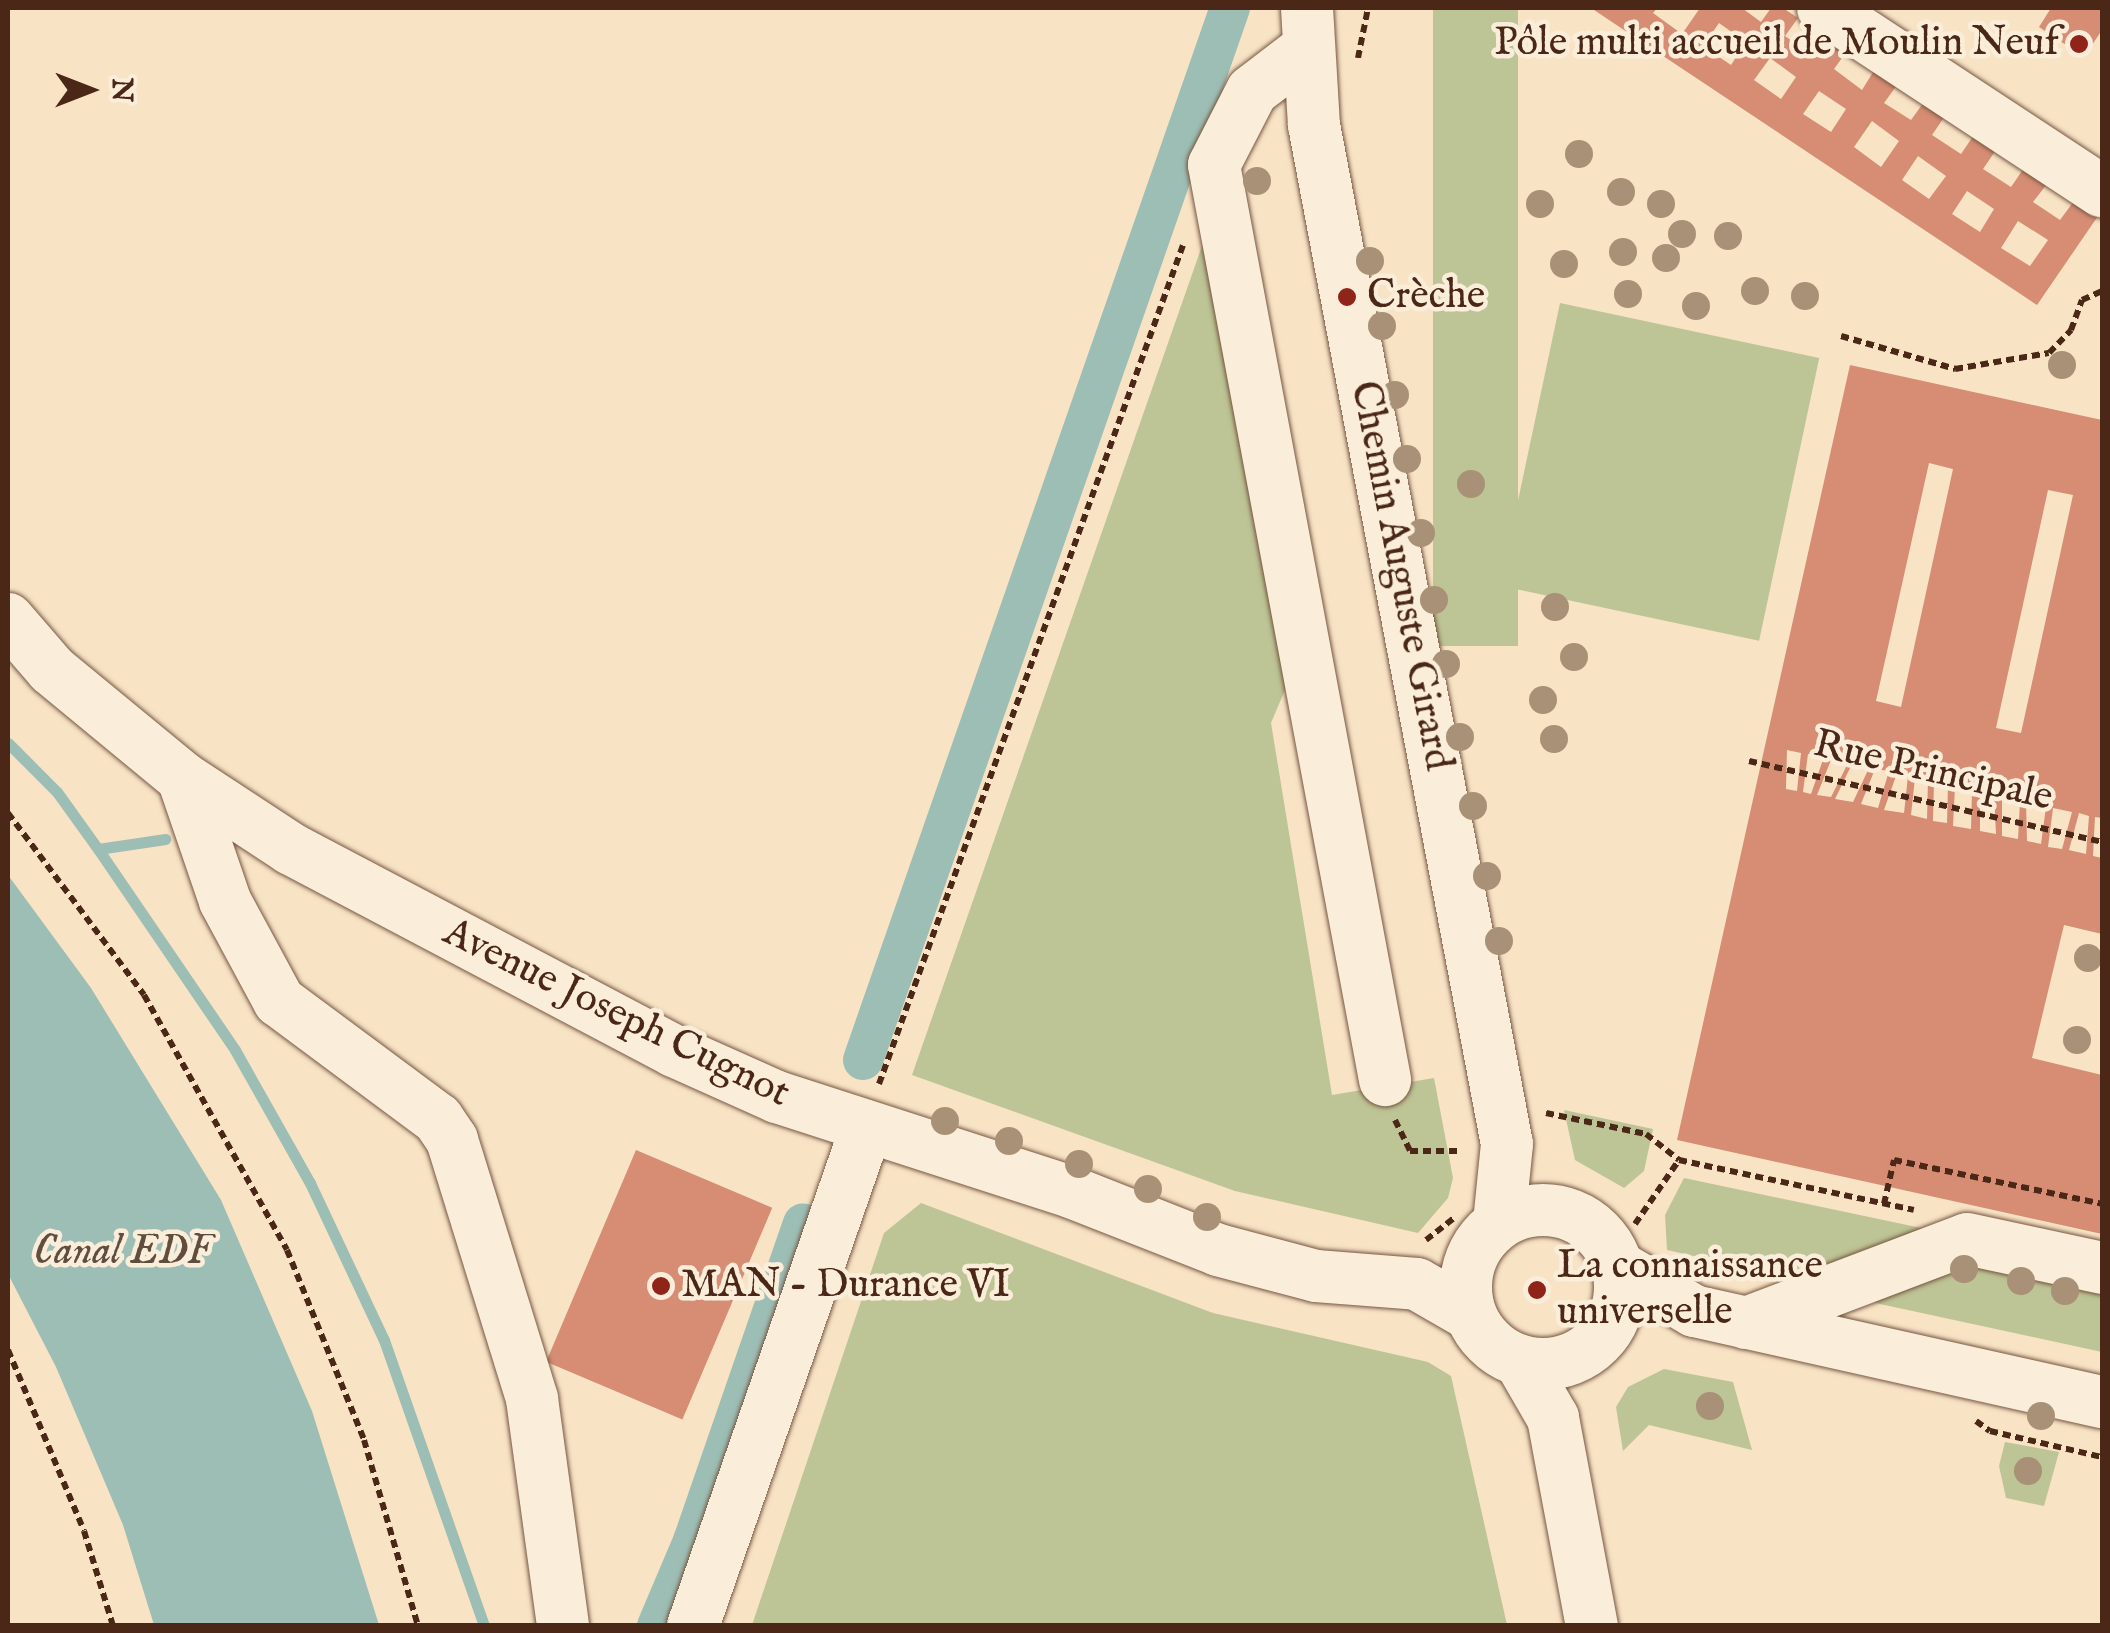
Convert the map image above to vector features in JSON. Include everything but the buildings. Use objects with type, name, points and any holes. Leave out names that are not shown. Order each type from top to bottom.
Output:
[{"type":"street","points":[[1823,8],[2102,191]]},
{"type":"street","points":[[1306,28],[1252,92],[1214,165],[1386,1080]]},
{"type":"street","name":"Chemin Auguste Girard","points":[[1306,28],[1328,200],[1489,1141],[1478,1227]]},
{"type":"street","name":"Avenue Joseph Cugnot","points":[[8,619],[52,670],[183,778],[291,848],[674,1051],[777,1097],[881,1098],[1268,1266],[1418,1263],[1471,1315]]},
{"type":"street","points":[[183,778],[225,901],[278,1000],[438,1119],[452,1140],[532,1400],[563,1626]]},
{"type":"street","points":[[692,1626],[881,1098]]},
{"type":"street","name":"Chemin Auguste Girard","points":[[1489,1141],[1557,1212]]},
{"type":"street","points":[[1418,1263],[1478,1227],[1538,1210],[1557,1212],[1626,1245],[1694,1312]]},
{"type":"street","points":[[1478,1227],[1467,1282],[1471,1315],[1482,1335],[1520,1361],[1553,1418],[1592,1626]]},
{"type":"street","points":[[1746,1323],[1968,1239],[2102,1268]]},
{"type":"street","points":[[1611,1323],[1626,1245]]},
{"type":"street","points":[[1553,1418],[1573,1358],[1611,1323],[1694,1312],[2102,1402]]},
{"type":"street","points":[[1520,1361],[1573,1358]]},
{"type":"path","points":[[881,1098],[1185,239]]},
{"type":"path","points":[[1841,336],[1955,369],[2049,353],[2071,330],[2082,300],[2102,291]]},
{"type":"path","name":"Rue Principale","points":[[1749,761],[2102,842]]},
{"type":"path","points":[[8,813],[144,996],[287,1250],[364,1440],[418,1626]]},
{"type":"path","points":[[866,1075],[881,1098]]},
{"type":"path","points":[[1386,1080],[1404,1148],[1422,1154],[1489,1141],[1646,1134],[1679,1160],[1922,1212]]},
{"type":"path","points":[[1626,1245],[1679,1160]]},
{"type":"path","points":[[1884,1204],[1894,1160],[2102,1204]]},
{"type":"path","points":[[1418,1263],[1447,1227],[1478,1227]]},
{"type":"path","points":[[8,1350],[84,1531],[113,1626]]},
{"type":"path","points":[[1971,1417],[1990,1431],[2102,1458]]},
{"type":"green space","points":[[1433,8],[1518,8],[1518,646],[1433,646]]},
{"type":"green space","points":[[1203,243],[1290,678],[1271,723],[1332,1095],[1434,1078],[1453,1178],[1448,1198],[1418,1233],[1235,1191],[912,1075]]},
{"type":"green space","points":[[1560,303],[1819,358],[1759,641],[1500,586]]},
{"type":"green space","points":[[1564,1110],[1653,1129],[1644,1171],[1624,1188],[1575,1160]]},
{"type":"green space","points":[[1684,1178],[1926,1229],[1806,1281],[1667,1250],[1665,1215]]},
{"type":"green space","points":[[921,1203],[1213,1313],[1428,1362],[1451,1376],[1507,1625],[752,1625],[884,1233]]},
{"type":"green space","points":[[1941,1258],[2102,1292],[2102,1352],[1843,1296]]},
{"type":"green space","points":[[1664,1369],[1733,1382],[1752,1450],[1649,1425],[1623,1451],[1616,1407],[1628,1387]]},
{"type":"green space","points":[[2005,1442],[2059,1452],[2044,1506],[2006,1498],[1999,1466]]},
{"type":"water","name":"Canal EDF","points":[[8,875],[91,988],[221,1200],[312,1411],[379,1625],[154,1625],[123,1525],[56,1367],[8,1274]]},
{"type":"waterway","points":[[863,1060],[1230,8]]},
{"type":"waterway","points":[[8,743],[57,792],[98,849],[235,1050],[310,1183],[384,1340],[484,1626]]},
{"type":"waterway","points":[[98,849],[165,839]]},
{"type":"waterway","points":[[657,1626],[693,1541],[803,1223]]},
{"type":"place","name":"Pôle multi accueil de Moulin Neuf","points":[[2079,44]]},
{"type":"place","name":"Crèche","points":[[1347,297]]},
{"type":"place","name":"MAN - Durance VI","points":[[661,1286]]},
{"type":"place","name":"La connaissance universelle","points":[[1537,1290]]}]
